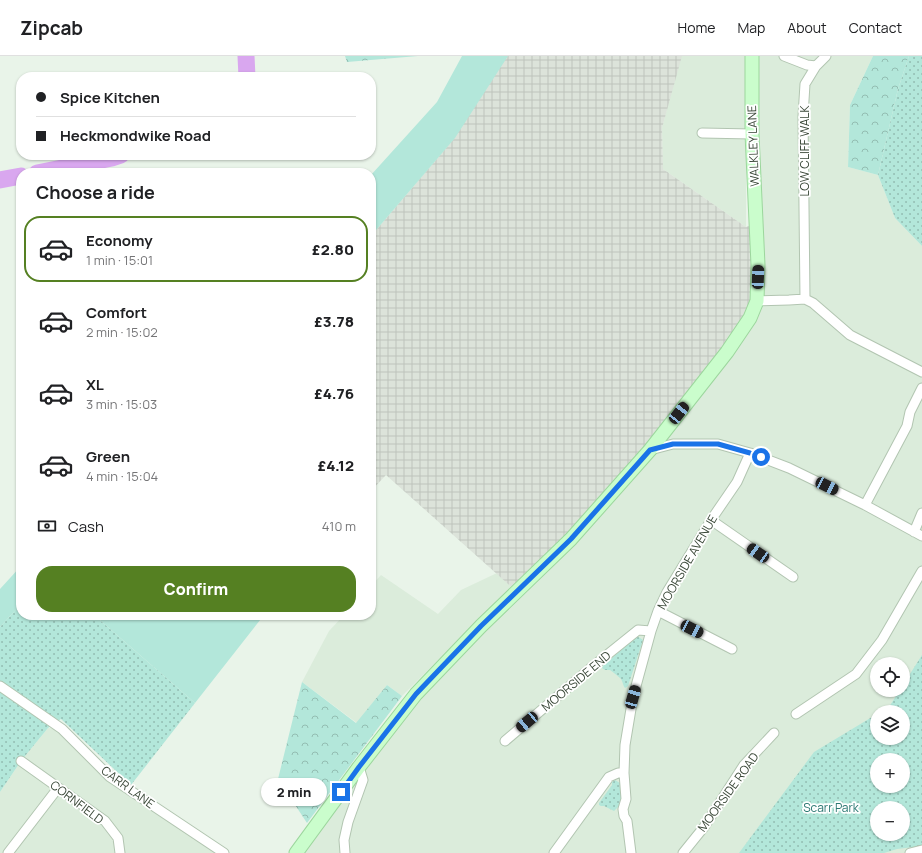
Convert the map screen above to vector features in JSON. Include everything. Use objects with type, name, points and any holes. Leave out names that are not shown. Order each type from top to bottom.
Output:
[{"type":"main road","name":"WALKLEY LANE","points":[[752,56],[752,134],[758,265],[757,301]]},
{"type":"main road","points":[[296,853],[359,767],[416,694],[481,626],[571,539],[650,450],[727,352],[750,318],[757,301]]},
{"type":"street","points":[[784,56],[807,65],[816,66]]},
{"type":"street","name":"LOW CLIFF WALK","points":[[805,299],[803,116],[805,84],[816,66],[826,56]]},
{"type":"street","points":[[702,133],[752,134]]},
{"type":"street","points":[[757,301],[805,299],[813,303],[850,336],[922,372]]},
{"type":"street","points":[[865,505],[907,426],[910,412],[922,388]]},
{"type":"street","points":[[650,450],[673,444],[718,444],[750,453],[789,468],[865,505],[918,534],[922,513]]},
{"type":"street","name":"MOORSIDE AVENUE","points":[[631,853],[627,821],[624,816],[626,799],[624,773],[625,745],[633,697],[651,631],[667,592],[711,520],[737,482],[750,453]]},
{"type":"street","points":[[711,520],[793,577]]},
{"type":"street","points":[[796,714],[856,674],[882,640],[922,571]]},
{"type":"street","points":[[658,611],[732,649]]},
{"type":"street","name":"MOORSIDE END","points":[[505,741],[638,630],[651,631]]},
{"type":"street","name":"CARR LANE","points":[[0,686],[62,729],[110,777],[224,853]]},
{"type":"street","name":"MOORSIDE ROAD","points":[[683,853],[704,827],[744,765],[774,732]]},
{"type":"street","name":"CORNFIELD","points":[[21,761],[104,821],[118,838],[120,853]]},
{"type":"street","points":[[345,853],[344,840],[348,822],[363,780],[359,767]]},
{"type":"street","points":[[554,853],[609,777],[618,773],[624,773]]},
{"type":"street","points":[[8,853],[58,788]]},
{"type":"street","points":[[910,853],[922,850]]},
{"type":"shaded area","points":[[507,56],[682,56],[662,128],[663,169],[746,227],[756,223],[757,301],[650,450],[516,591],[386,475],[376,486],[376,230],[452,141]]},
{"type":"shaded area","points":[[681,56],[746,56],[746,227],[663,169],[662,128]]},
{"type":"shaded area","points":[[752,56],[873,56],[850,105],[848,167],[878,175],[895,218],[922,246],[922,853],[296,853],[359,767],[750,318]]},
{"type":"shaded area","points":[[497,573],[512,587],[402,696],[387,685],[357,723],[302,682],[329,631],[339,620],[376,620],[376,580],[381,575],[438,614],[461,590]]},
{"type":"shaded area","points":[[48,728],[62,729],[110,777],[224,853],[0,853],[0,792],[21,761]]},
{"type":"green space","points":[[345,56],[418,56],[347,62]]},
{"type":"green space","points":[[462,56],[508,56],[455,138],[376,230],[376,169],[437,102]]},
{"type":"green space","points":[[873,56],[909,56],[898,89],[878,175],[848,167],[850,105]]},
{"type":"green space","points":[[909,56],[922,56],[922,246],[895,218],[878,175],[898,89]]},
{"type":"green space","points":[[16,571],[16,609],[0,627],[0,589]]},
{"type":"green space","points":[[16,609],[16,620],[100,620],[195,703],[131,785],[61,719],[48,728],[21,761],[0,792],[0,627]]},
{"type":"green space","points":[[100,620],[260,620],[195,703]]},
{"type":"green space","points":[[637,636],[643,640],[628,686],[625,688],[619,677],[610,670],[605,670],[602,668]]},
{"type":"green space","name":"Scarr Park","points":[[922,655],[922,846],[897,849],[884,853],[739,853],[814,752],[870,718],[870,745],[910,745],[910,705],[890,705],[895,697],[910,697],[910,674]]},
{"type":"green space","points":[[302,682],[356,723],[387,685],[402,696],[307,823],[278,779]]},
{"type":"green space","points":[[615,780],[620,783],[623,795],[619,806],[614,811],[599,805],[599,803],[612,785],[612,782]]},
{"type":"waterway","points":[[246,56],[247,72]]},
{"type":"waterway","points":[[62,168],[102,160]]},
{"type":"waterway","points":[[0,180],[16,177]]},
{"type":"route","points":[[341,792],[416,694],[516,591],[571,539],[650,450],[673,444],[718,444],[761,457]]}]
